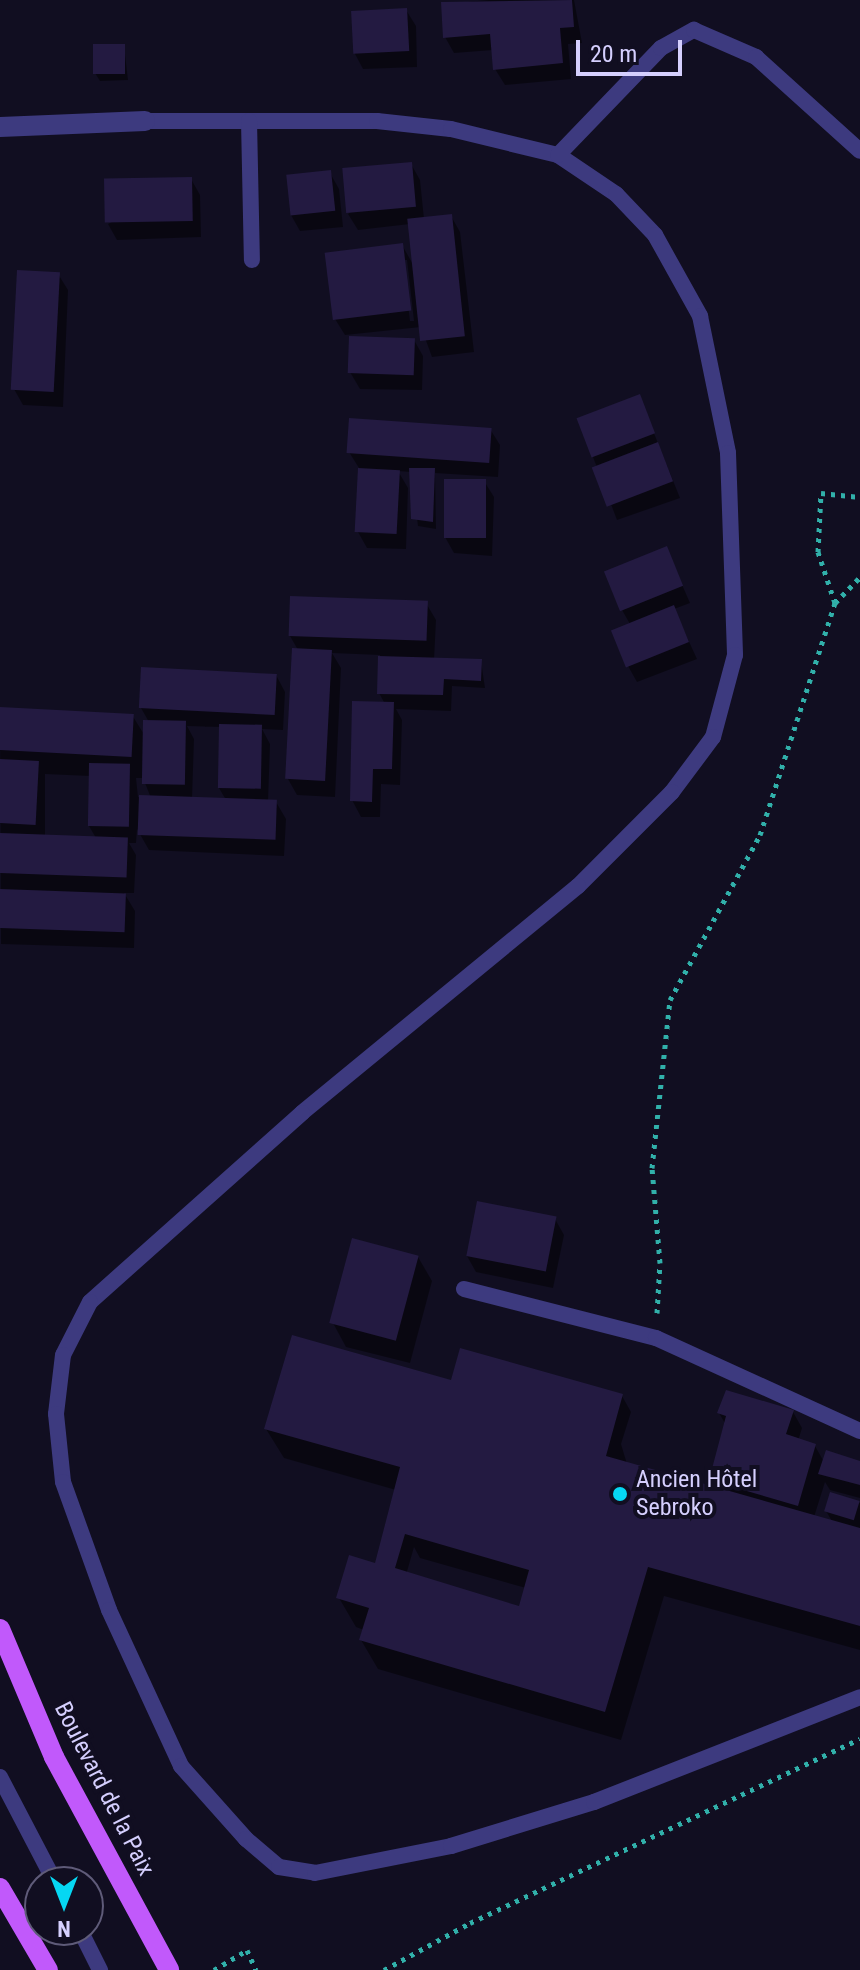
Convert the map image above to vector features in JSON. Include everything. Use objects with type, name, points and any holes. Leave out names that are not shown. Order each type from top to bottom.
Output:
[{"type":"main road","name":"Boulevard de la Paix","points":[[0,1629],[54,1757],[169,1970]]},
{"type":"main road","points":[[0,1888],[48,1970]]},
{"type":"street","points":[[0,127],[145,121]]},
{"type":"lane","points":[[558,155],[661,48],[694,30],[756,57],[860,151]]},
{"type":"lane","points":[[145,121],[377,121],[451,129],[558,155],[616,194],[655,235],[700,316],[728,453],[734,541],[735,655],[713,737],[672,792],[578,886],[302,1113],[90,1302],[63,1355],[56,1414],[63,1482],[109,1610],[181,1766],[246,1839],[279,1867],[315,1873],[451,1846],[594,1802],[860,1697]]},
{"type":"lane","points":[[249,121],[252,260]]},
{"type":"lane","points":[[464,1289],[656,1338],[860,1431]]},
{"type":"lane","points":[[0,1777],[47,1866]]},
{"type":"lane","points":[[88,1946],[100,1970]]},
{"type":"path","points":[[835,603],[818,552],[821,493],[860,497]]},
{"type":"path","points":[[656,1338],[660,1263],[652,1168],[670,1000],[760,835],[835,603],[860,577]]},
{"type":"path","points":[[384,1970],[470,1923],[860,1739]]},
{"type":"path","points":[[214,1970],[247,1950],[256,1970]]},
{"type":"building","points":[[572,0],[574,27],[560,28],[563,63],[493,70],[490,34],[443,38],[441,2]]},
{"type":"building","points":[[407,8],[409,51],[353,54],[351,11]]},
{"type":"building","points":[[93,44],[125,44],[125,74],[93,74]]},
{"type":"building","points":[[412,162],[416,207],[346,213],[342,168]]},
{"type":"building","points":[[331,170],[335,211],[291,215],[286,175]]},
{"type":"building","points":[[192,177],[193,221],[105,223],[104,179]]},
{"type":"building","points":[[452,214],[465,336],[420,341],[407,219]]},
{"type":"building","points":[[403,243],[411,310],[333,320],[325,253]]},
{"type":"building","points":[[17,270],[60,272],[54,392],[11,390]]},
{"type":"building","points":[[349,336],[415,338],[414,375],[348,373]]},
{"type":"building","points":[[640,394],[655,433],[592,458],[577,418]]},
{"type":"building","points":[[349,418],[492,428],[489,463],[347,453]]},
{"type":"building","points":[[658,442],[673,481],[607,507],[592,467]]},
{"type":"building","points":[[358,468],[400,470],[397,534],[355,532]]},
{"type":"building","points":[[409,468],[435,468],[433,522],[411,519]]},
{"type":"building","points":[[444,479],[486,479],[486,538],[444,538]]},
{"type":"building","points":[[667,546],[683,586],[620,611],[604,571]]},
{"type":"building","points":[[290,596],[428,601],[427,641],[289,636]]},
{"type":"building","points":[[674,605],[689,642],[626,668],[611,630]]},
{"type":"building","points":[[292,648],[332,650],[325,781],[285,779]]},
{"type":"building","points":[[378,656],[482,659],[481,681],[444,679],[443,695],[377,694]]},
{"type":"building","points":[[141,667],[277,674],[275,715],[139,708]]},
{"type":"building","points":[[352,701],[394,702],[392,769],[373,769],[372,802],[350,801]]},
{"type":"building","points":[[0,707],[134,714],[132,757],[0,750]]},
{"type":"building","points":[[143,720],[186,721],[185,785],[142,784]]},
{"type":"building","points":[[219,724],[262,725],[261,789],[218,788]]},
{"type":"building","points":[[0,759],[39,761],[36,825],[0,823]]},
{"type":"building","points":[[89,763],[130,764],[129,827],[88,826]]},
{"type":"building","points":[[139,795],[277,800],[276,840],[138,835]]},
{"type":"building","points":[[0,833],[128,837],[127,877],[0,873]]},
{"type":"building","points":[[0,889],[126,893],[125,932],[0,928]]},
{"type":"building","points":[[477,1201],[557,1216],[546,1271],[466,1256]]},
{"type":"building","points":[[352,1238],[419,1256],[396,1341],[329,1323]]},
{"type":"building","points":[[292,1335],[451,1380],[460,1348],[623,1394],[606,1456],[860,1528],[860,1626],[648,1567],[605,1712],[359,1640],[369,1608],[336,1598],[349,1555],[375,1563],[400,1467],[264,1429]],"holes":[[[405,1534],[529,1570],[519,1606],[395,1568]]]},
{"type":"building","points":[[726,1390],[794,1410],[786,1434],[816,1444],[798,1506],[709,1480],[726,1416],[717,1413]]},
{"type":"building","points":[[826,1450],[860,1461],[860,1485],[818,1474]]},
{"type":"building","points":[[830,1492],[860,1501],[854,1520],[824,1511]]},
{"type":"place","name":"Ancien Hôtel Sebroko","points":[[620,1494]]}]
